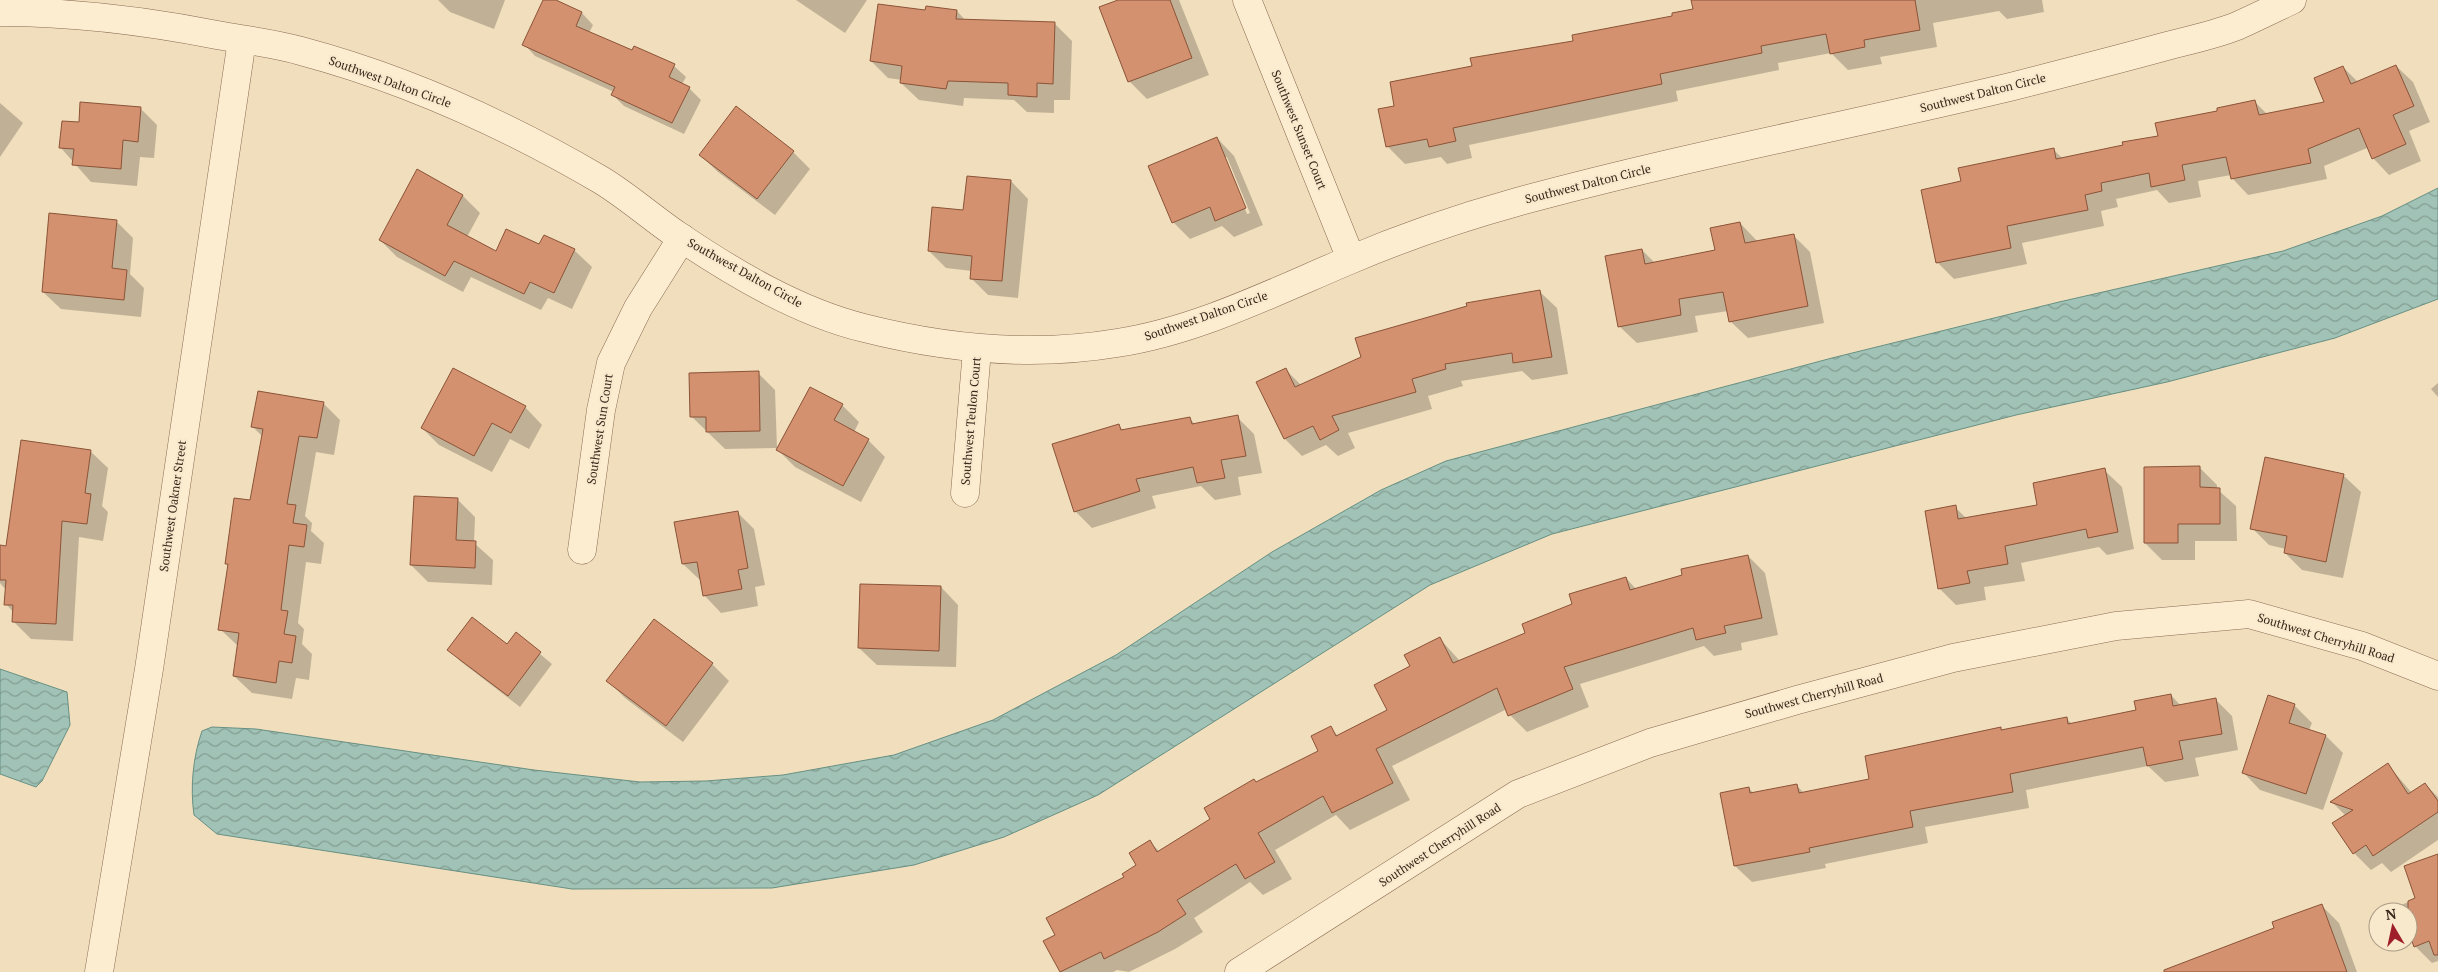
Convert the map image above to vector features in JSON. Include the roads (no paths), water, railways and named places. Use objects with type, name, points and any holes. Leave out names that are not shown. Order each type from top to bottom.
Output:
[{"type":"street","name":"Southwest Sunset Court","points":[[1247,0],[1351,259]]},
{"type":"street","name":"Southwest Dalton Circle","points":[[0,12],[104,18],[170,26],[295,49],[358,68],[464,110],[525,138],[608,184],[682,238],[755,282],[822,314],[862,328],[977,350],[1066,348],[1115,344],[1155,335],[1286,288],[1351,259],[1443,224],[1515,202],[1719,150],[1910,111],[2076,71],[2232,28],[2292,0]]},
{"type":"street","name":"Southwest Oakner Street","points":[[99,972],[149,668],[242,40]]},
{"type":"street","name":"Southwest Sun Court","points":[[582,550],[601,410],[611,363],[638,308],[682,238]]},
{"type":"street","name":"Southwest Teulon Court","points":[[965,493],[977,350]]},
{"type":"street","name":"Southwest Cherryhill Road","points":[[1242,971],[1518,794],[1650,743],[1797,700],[1953,658],[2116,626],[2249,614],[2362,646],[2438,676]]},
{"type":"water","points":[[2438,188],[2438,299],[2335,338],[2167,382],[2016,415],[1552,534],[1430,585],[1098,795],[1004,837],[914,865],[772,888],[572,889],[217,834],[194,815],[192,783],[196,751],[202,731],[212,727],[256,729],[534,770],[640,782],[706,781],[783,775],[894,755],[993,720],[1116,655],[1272,552],[1381,490],[1446,461],[1832,358],[2059,302],[2283,251],[2382,216]]},
{"type":"water","points":[[0,669],[67,692],[70,725],[42,781],[36,787],[0,774]]}]
